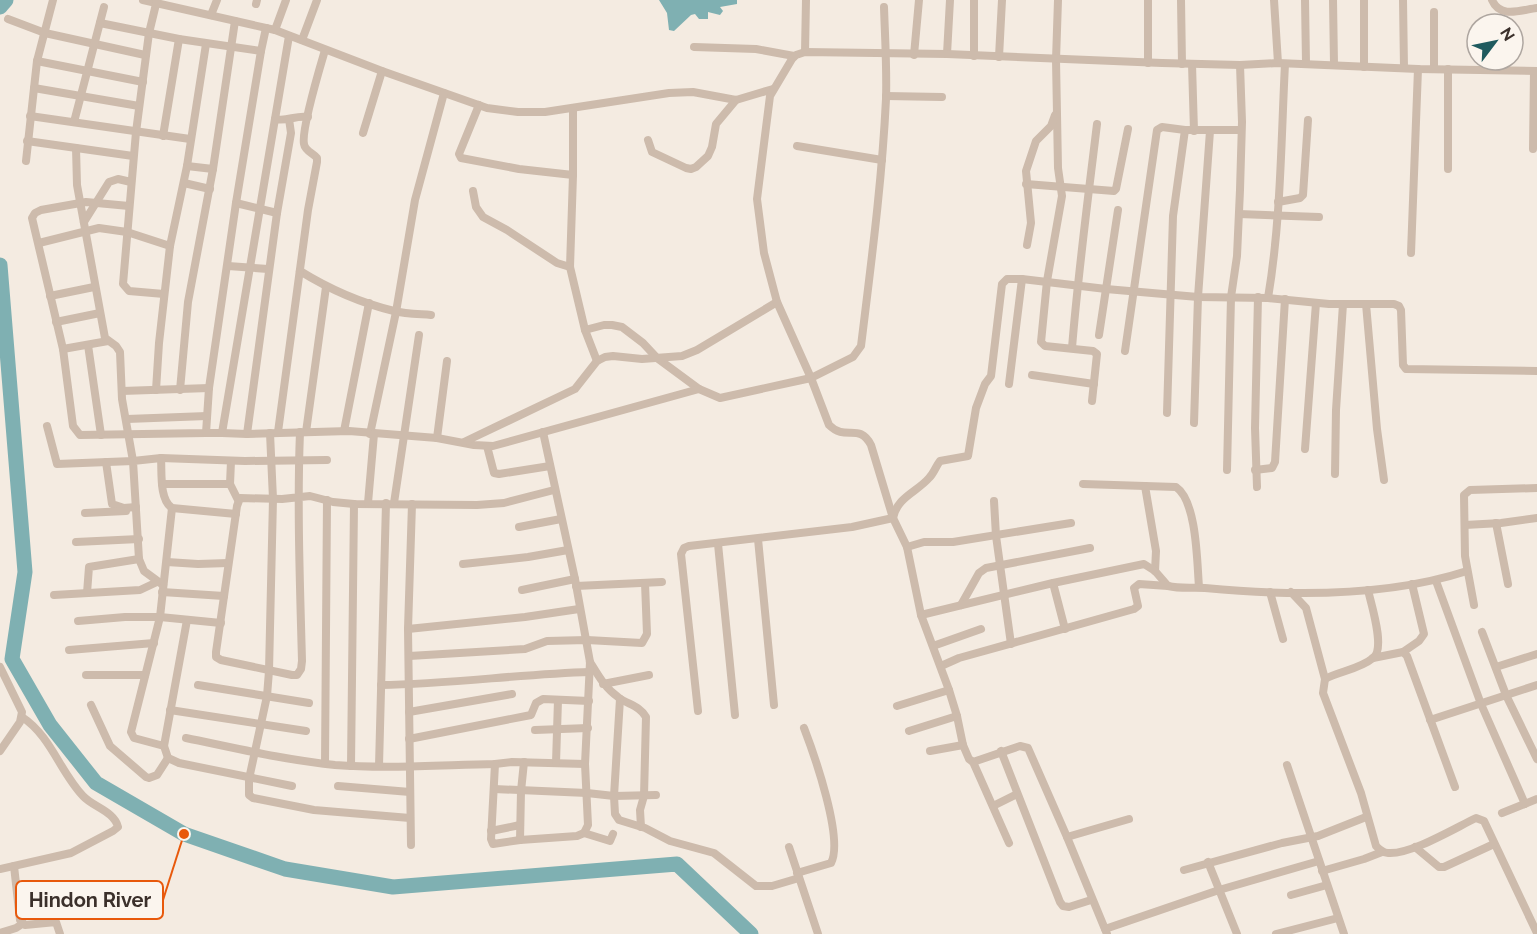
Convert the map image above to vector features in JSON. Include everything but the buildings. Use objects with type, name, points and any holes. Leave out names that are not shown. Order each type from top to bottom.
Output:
[{"type":"street","points":[[26,160],[37,61],[52,0]]},
{"type":"street","points":[[142,0],[156,1],[270,29],[487,108],[533,112],[669,93],[693,92],[736,100],[773,89]]},
{"type":"street","points":[[184,9],[188,0]]},
{"type":"street","points":[[211,15],[217,0]]},
{"type":"street","points":[[206,433],[209,388],[261,51],[286,0]]},
{"type":"street","points":[[302,40],[317,0]]},
{"type":"street","points":[[805,52],[806,0]]},
{"type":"street","points":[[914,55],[919,0]]},
{"type":"street","points":[[947,54],[950,0]]},
{"type":"street","points":[[974,0],[975,56]]},
{"type":"street","points":[[999,57],[1002,0]]},
{"type":"street","points":[[1058,0],[1056,60],[1061,205],[1047,281],[1041,342],[1045,346],[1093,351],[1097,354],[1092,401]]},
{"type":"street","points":[[1148,0],[1148,63]]},
{"type":"street","points":[[1182,0],[1182,64]]},
{"type":"street","points":[[1257,487],[1263,298],[1273,267],[1278,202],[1282,63],[1275,0]]},
{"type":"street","points":[[1305,0],[1306,63]]},
{"type":"street","points":[[1333,0],[1334,64]]},
{"type":"street","points":[[1364,0],[1364,67]]},
{"type":"street","points":[[1403,0],[1404,68]]},
{"type":"street","points":[[1492,0],[1498,9],[1504,12],[1533,6]]},
{"type":"street","points":[[156,1],[148,33],[133,156],[123,284],[129,291],[164,294]]},
{"type":"street","points":[[74,123],[104,6]]},
{"type":"street","points":[[585,330],[612,325],[622,327],[643,343],[657,358],[699,389],[720,398],[811,378],[853,357],[861,346],[882,160],[886,96],[884,7]]},
{"type":"street","points":[[1434,12],[1434,69]]},
{"type":"street","points":[[8,19],[45,33],[145,54]]},
{"type":"street","points":[[180,390],[188,302],[210,189],[235,21]]},
{"type":"street","points":[[100,23],[206,44],[261,51]]},
{"type":"street","points":[[222,433],[289,36]]},
{"type":"street","points":[[163,136],[179,39]]},
{"type":"street","points":[[156,390],[170,246],[184,183],[206,44]]},
{"type":"street","points":[[694,47],[756,49],[794,56],[805,52],[947,54],[1182,64],[1306,63],[1418,69],[1535,71],[1533,149]]},
{"type":"street","points":[[325,50],[308,117],[304,143],[305,147],[317,158],[317,162],[274,432],[269,671],[267,696],[248,791],[253,798],[314,810],[410,818]]},
{"type":"street","points":[[794,56],[770,96],[757,199],[764,253],[777,302],[829,425],[841,434],[858,432],[866,436],[871,445],[893,518],[907,547],[921,615],[949,690],[963,745],[969,759],[973,762],[1009,843]]},
{"type":"street","points":[[37,61],[143,82]]},
{"type":"street","points":[[1167,413],[1173,216],[1189,130],[1192,64]]},
{"type":"street","points":[[1227,470],[1232,297],[1239,214],[1240,65]]},
{"type":"street","points":[[1411,253],[1418,69]]},
{"type":"street","points":[[1448,69],[1448,169]]},
{"type":"street","points":[[363,133],[382,70]]},
{"type":"street","points":[[34,88],[80,94],[139,106]]},
{"type":"street","points":[[368,503],[372,434],[415,200],[444,93]]},
{"type":"street","points":[[886,96],[942,97]]},
{"type":"street","points":[[648,140],[652,152],[686,168],[696,167],[710,152],[716,124],[736,100]]},
{"type":"street","points":[[479,105],[459,154],[460,158],[519,169],[573,175]]},
{"type":"street","points":[[573,108],[570,267],[585,330],[597,361]]},
{"type":"street","points":[[1027,245],[1031,223],[1026,184],[1029,160],[1036,141],[1051,126],[1057,112]]},
{"type":"street","points":[[30,116],[190,139]]},
{"type":"street","points":[[275,119],[283,121],[298,116],[308,117]]},
{"type":"street","points":[[247,434],[276,213],[291,133],[289,119]]},
{"type":"street","points":[[1278,202],[1300,198],[1303,195],[1308,120]]},
{"type":"street","points":[[1072,348],[1077,285],[1097,124]]},
{"type":"street","points":[[1125,351],[1156,133],[1162,127],[1210,131],[1241,130]]},
{"type":"street","points":[[1026,184],[1110,192],[1116,189],[1128,129]]},
{"type":"street","points":[[1194,423],[1198,297],[1210,131]]},
{"type":"street","points":[[27,141],[133,156]]},
{"type":"street","points":[[797,146],[882,160]]},
{"type":"street","points":[[76,148],[77,185],[100,314],[108,341],[120,352],[122,391],[133,461],[139,559],[144,571],[161,586]]},
{"type":"street","points":[[187,166],[213,169]]},
{"type":"street","points":[[84,223],[109,182],[112,180],[131,182]]},
{"type":"street","points":[[184,183],[210,189]]},
{"type":"street","points":[[473,191],[476,207],[483,217],[557,263],[570,267]]},
{"type":"street","points":[[129,206],[97,201],[41,210],[32,218],[63,349],[73,426],[80,435],[344,431],[437,438],[487,447],[507,444],[699,389]]},
{"type":"street","points":[[236,203],[276,213]]},
{"type":"street","points":[[1099,335],[1118,210]]},
{"type":"street","points":[[1239,214],[1319,217]]},
{"type":"street","points":[[39,243],[99,228],[127,232],[170,246]]},
{"type":"street","points":[[228,266],[268,269]]},
{"type":"street","points":[[300,271],[326,287],[369,303],[396,312],[431,315]]},
{"type":"street","points":[[893,518],[894,510],[901,501],[928,479],[940,461],[968,456],[976,408],[985,384],[991,376],[1002,284],[1006,279],[1047,281],[1133,292],[1198,297],[1285,299],[1343,304],[1394,304],[1401,310],[1403,365],[1406,369],[1537,371]]},
{"type":"street","points":[[1010,384],[1022,279]]},
{"type":"street","points":[[50,296],[94,286]]},
{"type":"street","points":[[231,461],[230,483],[238,500],[216,657],[269,671],[297,675],[301,669],[299,459],[326,287]]},
{"type":"street","points":[[1256,470],[1272,468],[1275,462],[1285,299]]},
{"type":"street","points":[[464,443],[575,389],[597,361],[613,356],[657,358],[682,356],[697,350],[777,302]]},
{"type":"street","points":[[344,431],[369,303]]},
{"type":"street","points":[[1305,449],[1316,303]]},
{"type":"street","points":[[1335,474],[1336,410],[1343,304]]},
{"type":"street","points":[[1366,304],[1384,480]]},
{"type":"street","points":[[56,322],[100,314]]},
{"type":"street","points":[[379,766],[390,503],[419,335]]},
{"type":"street","points":[[63,349],[108,341]]},
{"type":"street","points":[[88,345],[101,435]]},
{"type":"street","points":[[437,438],[447,361]]},
{"type":"street","points":[[1032,375],[1095,384]]},
{"type":"street","points":[[122,391],[209,388]]},
{"type":"street","points":[[126,419],[207,416]]},
{"type":"street","points":[[47,426],[57,464],[161,458],[231,461],[327,460]]},
{"type":"street","points":[[495,764],[491,831],[493,844],[577,836],[584,833],[588,825],[585,764],[590,662],[543,432]]},
{"type":"street","points":[[487,447],[494,473],[550,466]]},
{"type":"street","points":[[161,458],[162,484],[166,503],[172,508],[236,514]]},
{"type":"street","points":[[106,462],[112,504],[136,509]]},
{"type":"street","points":[[162,484],[230,483]]},
{"type":"street","points":[[1083,484],[1176,487],[1183,493],[1191,516],[1199,587]]},
{"type":"street","points":[[1145,486],[1156,551],[1155,572]]},
{"type":"street","points":[[1474,604],[1467,571],[1464,495],[1470,490],[1537,488]]},
{"type":"street","points":[[238,500],[248,497],[273,499],[310,496],[354,504],[491,505],[531,498],[555,490]]},
{"type":"street","points":[[325,763],[327,500]]},
{"type":"street","points":[[994,501],[999,564],[1011,644]]},
{"type":"street","points":[[351,766],[354,504]]},
{"type":"street","points":[[411,845],[408,629],[412,504]]},
{"type":"street","points":[[164,746],[134,738],[131,735],[160,617],[161,586],[167,562],[172,508]]},
{"type":"street","points":[[86,513],[136,509]]},
{"type":"street","points":[[698,711],[681,554],[684,548],[852,527],[893,518]]},
{"type":"street","points":[[1465,525],[1537,518]]},
{"type":"street","points":[[519,527],[561,519]]},
{"type":"street","points":[[907,547],[924,542],[953,542],[1071,523]]},
{"type":"street","points":[[1496,523],[1508,584]]},
{"type":"street","points":[[76,542],[139,538]]},
{"type":"street","points":[[758,539],[774,705]]},
{"type":"street","points":[[718,544],[735,715]]},
{"type":"street","points":[[961,605],[979,573],[986,568],[1090,548]]},
{"type":"street","points":[[463,564],[568,550]]},
{"type":"street","points":[[87,593],[89,567],[139,559]]},
{"type":"street","points":[[167,562],[228,563]]},
{"type":"street","points":[[921,615],[1003,594],[1144,564],[1168,586]]},
{"type":"street","points":[[941,666],[959,658],[1136,608],[1138,601],[1134,588],[1139,584],[1249,592],[1368,590],[1436,581],[1467,571]]},
{"type":"street","points":[[1436,581],[1481,704],[1526,804]]},
{"type":"street","points":[[522,590],[575,582],[662,582]]},
{"type":"street","points":[[409,656],[525,649],[547,641],[587,640],[639,644],[644,641],[647,634],[645,583]]},
{"type":"street","points":[[1053,583],[1065,629]]},
{"type":"street","points":[[1325,679],[1373,658],[1402,652],[1419,641],[1424,634],[1412,584]]},
{"type":"street","points":[[54,595],[140,590],[161,586],[224,596]]},
{"type":"street","points":[[1368,590],[1378,639],[1377,654],[1373,658]]},
{"type":"street","points":[[1270,592],[1283,639]]},
{"type":"street","points":[[1291,592],[1306,608],[1325,679],[1323,693],[1360,793],[1366,817],[1377,846],[1382,852]]},
{"type":"street","points":[[408,629],[579,609]]},
{"type":"street","points":[[78,621],[160,617],[221,623]]},
{"type":"street","points":[[187,620],[164,746],[168,758],[179,764],[291,786]]},
{"type":"street","points":[[933,646],[981,629]]},
{"type":"street","points":[[1482,632],[1506,695],[1537,759]]},
{"type":"street","points":[[69,650],[154,643]]},
{"type":"street","points":[[1402,652],[1408,659],[1455,787]]},
{"type":"street","points":[[1496,667],[1537,654]]},
{"type":"street","points":[[590,662],[603,684],[620,699],[637,706],[646,717],[641,827]]},
{"type":"street","points":[[0,667],[22,712],[22,717],[0,751]]},
{"type":"street","points":[[381,685],[410,685],[541,673],[590,672]]},
{"type":"street","points":[[86,675],[145,675]]},
{"type":"street","points":[[603,684],[649,675]]},
{"type":"street","points":[[198,685],[309,703]]},
{"type":"street","points":[[1430,720],[1536,687]]},
{"type":"street","points":[[897,706],[949,690]]},
{"type":"street","points":[[409,712],[512,694]]},
{"type":"street","points":[[620,699],[614,796],[617,817],[670,841],[714,853],[756,886],[772,886],[831,863],[834,853],[828,799],[804,728]]},
{"type":"street","points":[[409,740],[531,715],[539,700],[589,700]]},
{"type":"street","points":[[556,763],[558,700]]},
{"type":"street","points":[[91,705],[110,746],[146,777],[157,775],[168,758]]},
{"type":"street","points":[[170,710],[306,731]]},
{"type":"street","points":[[909,731],[957,716]]},
{"type":"street","points":[[0,869],[71,853],[113,831],[118,826],[114,818],[83,797],[37,728],[22,717]]},
{"type":"street","points":[[535,730],[588,728]]},
{"type":"street","points":[[186,738],[255,752],[351,766],[524,762],[585,764]]},
{"type":"street","points":[[930,751],[963,745]]},
{"type":"street","points":[[973,762],[1020,746],[1028,748],[1106,932],[1219,890],[1318,861]]},
{"type":"street","points":[[1001,751],[1060,902],[1063,906],[1069,907],[1091,900]]},
{"type":"street","points":[[520,840],[520,790],[524,762]]},
{"type":"street","points":[[1287,765],[1344,934]]},
{"type":"street","points":[[338,786],[410,792]]},
{"type":"street","points":[[494,789],[614,796],[656,795]]},
{"type":"street","points":[[993,806],[1017,794]]},
{"type":"street","points":[[1502,813],[1537,799]]},
{"type":"street","points":[[1184,870],[1281,843],[1311,838],[1366,817]]},
{"type":"street","points":[[1322,871],[1382,852],[1390,853],[1415,847],[1476,818],[1484,821],[1537,933]]},
{"type":"street","points":[[1067,837],[1129,819]]},
{"type":"street","points":[[491,831],[520,825]]},
{"type":"street","points":[[584,833],[610,841],[613,834]]},
{"type":"street","points":[[1415,847],[1435,865],[1444,867],[1494,844]]},
{"type":"street","points":[[789,847],[818,934]]},
{"type":"street","points":[[1208,862],[1237,934]]},
{"type":"street","points":[[15,866],[22,924]]},
{"type":"street","points":[[1291,895],[1327,885]]},
{"type":"street","points":[[1276,934],[1338,918]]},
{"type":"street","points":[[0,933],[22,924],[53,921],[58,924],[60,934]]},
{"type":"water","points":[[659,0],[737,0],[737,4],[720,7],[723,11],[720,15],[708,12],[708,19],[699,19],[695,14],[691,15],[674,31],[669,30],[667,13]]},
{"type":"waterway","points":[[0,7],[6,0]]},
{"type":"waterway","points":[[0,265],[25,572],[12,659],[50,725],[96,783],[184,834],[285,869],[393,887],[677,864],[751,934]]},
{"type":"place","name":"Hindon River","points":[[184,834]]}]
